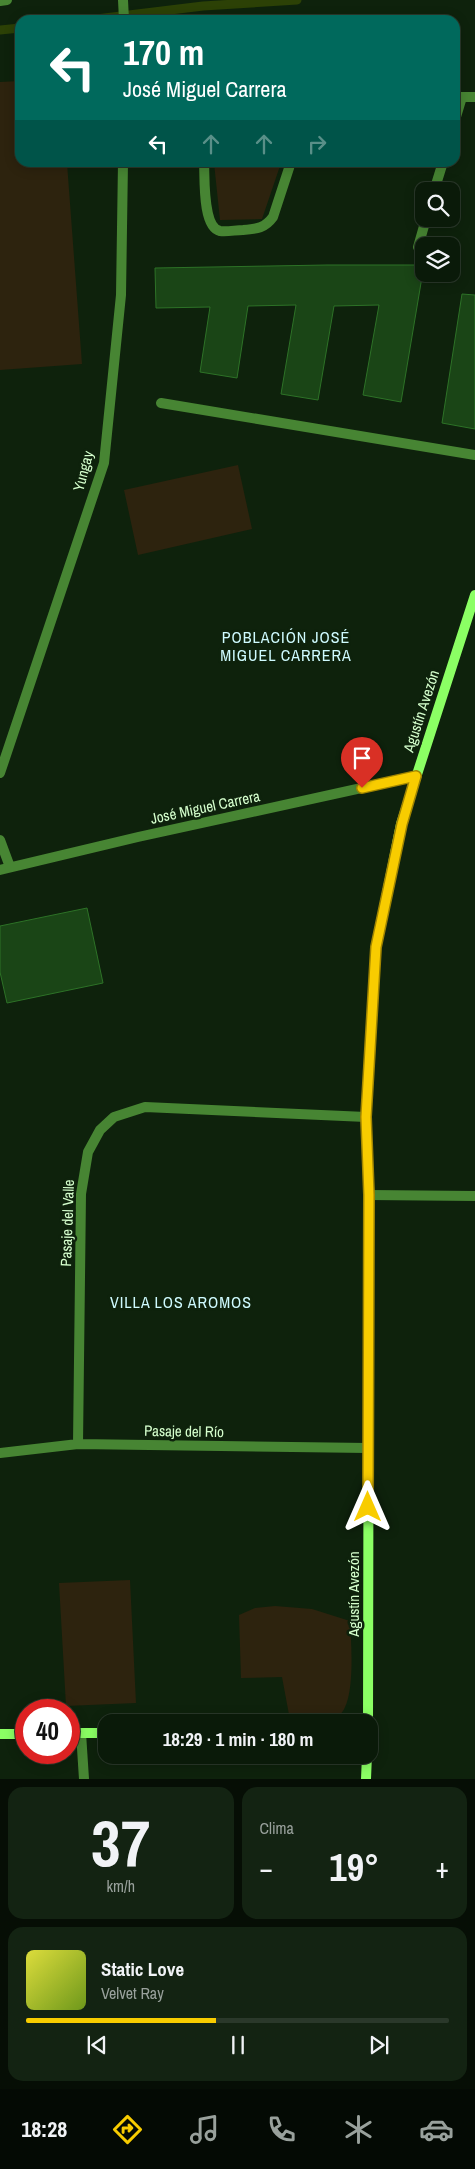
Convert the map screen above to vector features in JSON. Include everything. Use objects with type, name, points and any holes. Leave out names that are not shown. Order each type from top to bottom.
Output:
[{"type":"street","points":[[0,1],[6,0]]},
{"type":"street","points":[[123,0],[124,15]]},
{"type":"street","points":[[460,97],[475,97]]},
{"type":"street","name":"Yungay","points":[[0,773],[104,463],[121,295],[123,167]]},
{"type":"street","points":[[204,167],[208,214],[214,227],[220,230],[257,229],[269,222],[273,216],[289,167]]},
{"type":"street","points":[[437,182],[441,167]]},
{"type":"street","points":[[162,403],[475,455]]},
{"type":"street","name":"Agustín Avezón","points":[[368,1714],[369,1195],[366,1117],[376,947],[402,824],[475,595]]},
{"type":"street","name":"José Miguel Carrera","points":[[5,869],[147,835],[416,776]]},
{"type":"street","points":[[0,840],[5,869]]},
{"type":"street","name":"Pasaje del Valle","points":[[78,1444],[81,1194],[88,1152],[100,1130],[114,1117],[145,1107],[366,1117]]},
{"type":"street","points":[[369,1195],[475,1196]]},
{"type":"street","name":"Pasaje del Río","points":[[0,1453],[78,1444],[368,1448]]},
{"type":"street","points":[[84,1779],[81,1733],[98,1733]]},
{"type":"street","points":[[0,1734],[15,1734]]},
{"type":"street","points":[[366,1779],[367,1764]]},
{"type":"shaded area","points":[[15,81],[15,167],[67,167],[82,364],[0,370],[0,82]]},
{"type":"shaded area","points":[[214,167],[280,167],[262,219],[220,220]]},
{"type":"shaded area","points":[[238,465],[252,529],[138,555],[124,490]]},
{"type":"shaded area","points":[[130,1580],[136,1703],[80,1705],[80,1699],[66,1699],[59,1583]]},
{"type":"shaded area","points":[[275,1606],[312,1609],[350,1621],[352,1658],[350,1688],[343,1711],[340,1714],[289,1714],[282,1677],[241,1678],[239,1615],[255,1608]]},
{"type":"building","points":[[415,265],[415,282],[421,282],[401,402],[363,395],[379,305],[334,306],[318,400],[281,394],[296,305],[248,306],[237,378],[200,372],[210,307],[156,308],[155,268]]},
{"type":"building","points":[[462,294],[475,295],[475,429],[442,423]]},
{"type":"building","points":[[87,908],[103,983],[7,1003],[0,972],[0,926]]},
{"type":"waterway","points":[[129,15],[203,6],[297,0]]},
{"type":"waterway","points":[[0,30],[15,28]]},
{"type":"district","name":"POBLACIÓN JOSÉ MIGUEL CARRERA","points":[[286,646]]},
{"type":"district","name":"VILLA LOS AROMOS","points":[[181,1302]]},
{"type":"route","points":[[362,788],[416,776],[402,824],[376,947],[366,1117],[369,1195],[368,1507]]}]
